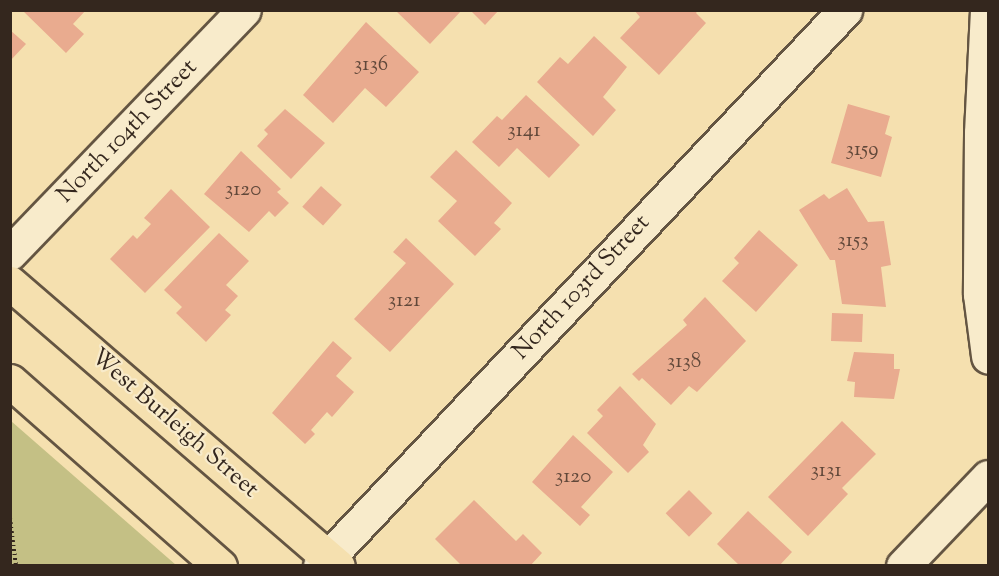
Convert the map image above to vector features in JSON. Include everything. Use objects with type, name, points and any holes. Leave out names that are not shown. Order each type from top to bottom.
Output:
[{"type":"main road","name":"West Burleigh Street","points":[[10,283],[328,563]]},
{"type":"main road","points":[[10,381],[220,566]]},
{"type":"street","name":"North 104th Street","points":[[10,253],[244,10]]},
{"type":"street","name":"North 103rd Street","points":[[328,563],[845,10]]},
{"type":"street","points":[[987,10],[981,133],[980,294],[988,356]]},
{"type":"street","points":[[903,566],[988,477]]},
{"type":"path","points":[[10,518],[16,566]]},
{"type":"shaded area","points":[[11,421],[176,565],[11,565]]},
{"type":"building","points":[[22,10],[86,10],[73,24],[84,34],[66,53]]},
{"type":"building","points":[[395,10],[462,10],[430,44]]},
{"type":"building","points":[[470,10],[499,10],[485,25]]},
{"type":"building","points":[[634,10],[698,10],[696,13],[706,23],[659,75],[620,38],[640,17]]},
{"type":"building","points":[[366,22],[419,72],[386,107],[365,88],[333,123],[303,95]]},
{"type":"building","points":[[10,30],[26,44],[10,61]]},
{"type":"building","points":[[594,36],[627,67],[603,97],[616,110],[593,136],[537,82],[560,57],[568,64]]},
{"type":"building","points":[[526,95],[580,145],[549,178],[517,148],[499,167],[472,142],[497,116],[502,120]]},
{"type":"building","points":[[848,104],[890,116],[885,134],[892,137],[881,177],[831,163]]},
{"type":"building","points":[[285,109],[325,143],[291,179],[257,146],[268,134],[264,130]]},
{"type":"building","points":[[456,150],[512,203],[494,223],[501,229],[475,256],[438,221],[457,201],[430,177]]},
{"type":"building","points":[[241,151],[281,189],[277,192],[289,203],[275,217],[269,211],[249,232],[204,194]]},
{"type":"building","points":[[321,186],[342,205],[323,226],[302,207]]},
{"type":"building","points":[[847,188],[868,222],[884,221],[891,265],[881,267],[886,307],[842,304],[835,260],[830,260],[799,210],[824,194],[829,199]]},
{"type":"building","points":[[171,189],[210,227],[145,293],[110,259],[133,235],[137,239],[151,224],[144,218]]},
{"type":"building","points":[[759,230],[798,265],[756,312],[722,281],[739,263],[734,258]]},
{"type":"building","points":[[219,233],[249,261],[226,285],[238,296],[225,310],[231,315],[206,342],[176,313],[182,307],[164,290]]},
{"type":"building","points":[[406,238],[454,284],[390,352],[354,319],[406,263],[393,252]]},
{"type":"building","points":[[705,297],[746,341],[697,392],[689,386],[671,405],[642,378],[639,381],[632,374],[687,325],[683,320]]},
{"type":"building","points":[[832,313],[863,314],[862,342],[831,341]]},
{"type":"building","points":[[333,341],[352,358],[336,376],[354,392],[332,417],[327,412],[311,430],[315,434],[305,444],[272,413]]},
{"type":"building","points":[[854,352],[894,354],[894,369],[900,369],[894,399],[854,397],[855,382],[847,381]]},
{"type":"building","points":[[620,386],[656,424],[643,445],[649,452],[628,473],[587,433],[603,416],[597,410]]},
{"type":"building","points":[[842,421],[876,454],[842,488],[848,494],[808,536],[768,497]]},
{"type":"building","points":[[573,435],[613,472],[581,507],[590,515],[580,526],[532,482]]},
{"type":"building","points":[[689,490],[712,513],[689,537],[666,513]]},
{"type":"building","points":[[474,500],[516,541],[523,534],[542,553],[530,566],[462,566],[435,539]]},
{"type":"building","points":[[748,511],[792,552],[779,566],[740,566],[717,544]]}]
